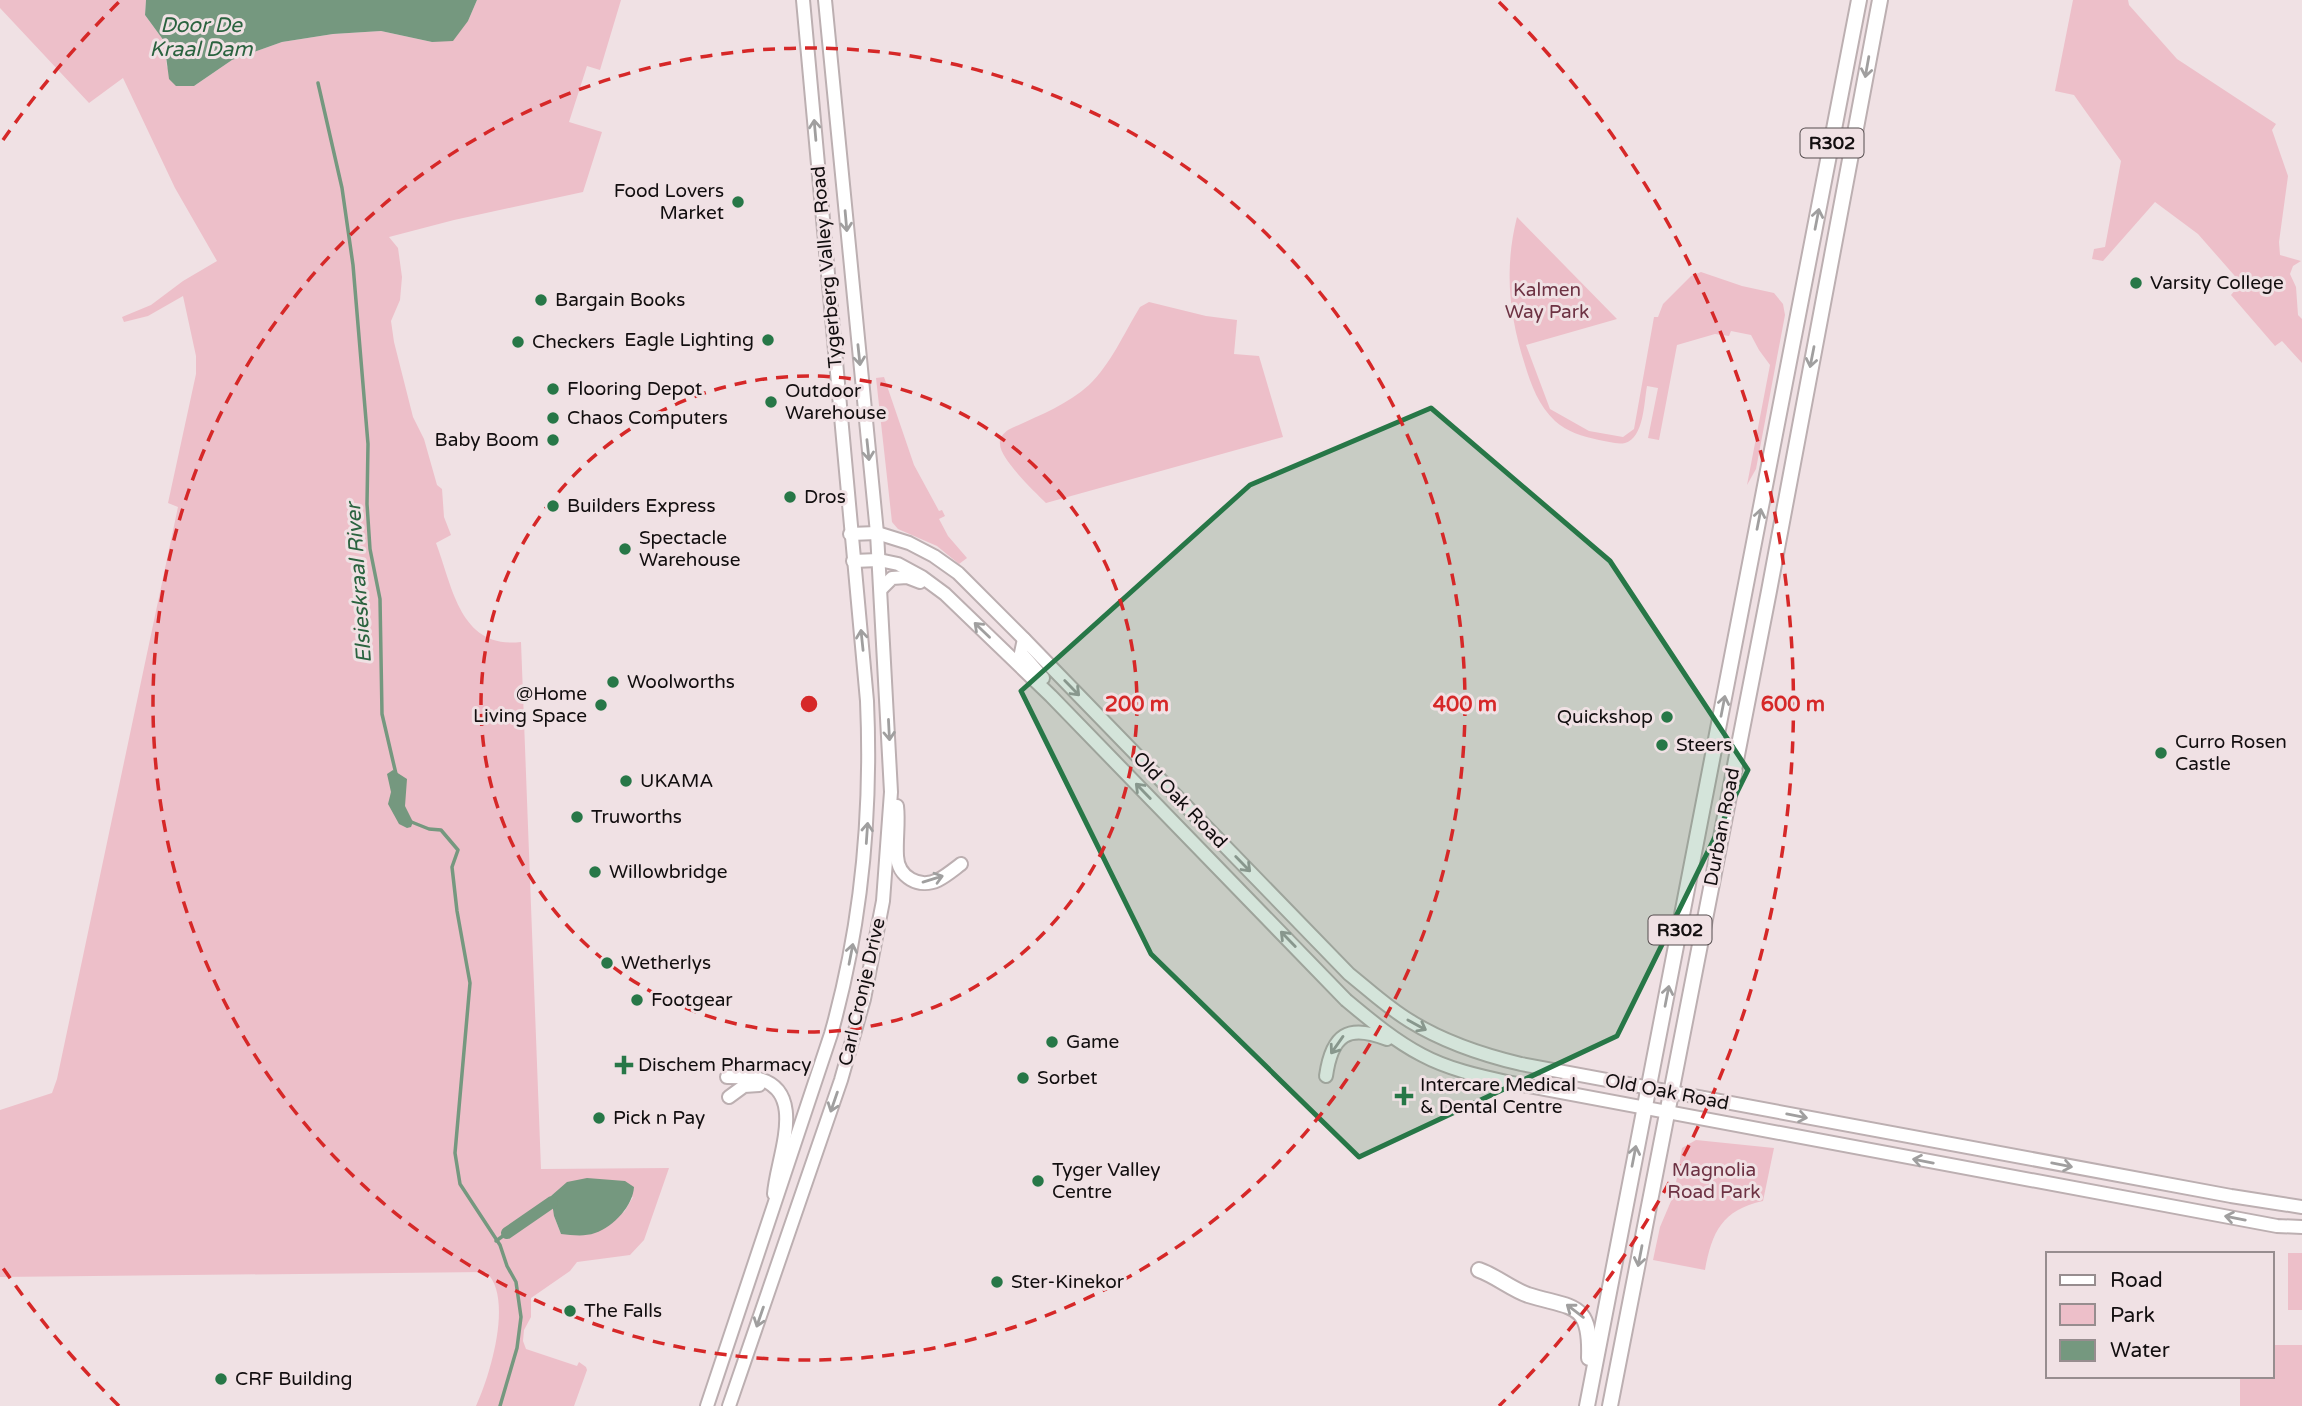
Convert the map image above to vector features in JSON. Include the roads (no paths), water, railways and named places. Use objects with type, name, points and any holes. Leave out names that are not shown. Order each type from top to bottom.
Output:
[{"type":"main road","name":"Tygerberg Valley Road","points":[[803,0],[853,561]]},
{"type":"main road","name":"Tygerberg Valley Road","points":[[825,0],[879,560]]},
{"type":"main road","name":"Durban Road","points":[[1587,1402],[1859,0]]},
{"type":"main road","name":"Durban Road","points":[[1610,1406],[1880,0]]},
{"type":"main road","name":"Old Oak Road","points":[[850,534],[877,533],[920,547],[958,573],[1349,974],[1406,1019],[1443,1038],[1491,1057],[2092,1171],[2302,1207]]},
{"type":"main road","name":"Carl Cronje Drive","points":[[730,1406],[841,1080],[864,999],[880,918],[891,792],[879,560]]},
{"type":"main road","name":"Old Oak Road","points":[[853,561],[889,561],[909,569],[945,594],[1051,696],[1346,1000],[1376,1025],[1435,1061],[1476,1075],[1644,1108],[2265,1224],[2302,1227]]},
{"type":"main road","name":"Carl Cronje Drive","points":[[708,1406],[831,1034],[845,984],[860,901],[867,836],[869,751],[865,675],[853,561]]},
{"type":"main road","points":[[881,589],[892,578],[907,577],[945,594]]},
{"type":"main road","points":[[1024,639],[1021,653],[1043,678],[1051,696]]},
{"type":"main road","points":[[891,792],[898,810],[897,861],[905,876],[916,882],[929,883],[940,879],[961,864]]},
{"type":"main road","points":[[1326,1076],[1334,1046],[1350,1032],[1366,1031],[1410,1048]]},
{"type":"main road","points":[[727,1077],[754,1078],[766,1082],[781,1097],[787,1114],[775,1178],[772,1213]]},
{"type":"main road","points":[[729,1097],[744,1086],[766,1082]]},
{"type":"main road","points":[[1479,1270],[1493,1275],[1524,1294],[1562,1303],[1580,1313],[1587,1323],[1589,1334],[1587,1402]]},
{"type":"water","name":"Door De Kraal Dam","points":[[146,0],[477,0],[468,21],[453,41],[432,42],[381,31],[333,34],[282,42],[232,60],[194,86],[176,86],[169,79],[164,41],[145,15]]},
{"type":"water","points":[[393,770],[407,779],[405,806],[413,822],[411,827],[399,824],[388,804],[391,792],[387,774]]},
{"type":"water","points":[[587,1178],[625,1181],[634,1187],[633,1194],[615,1221],[602,1230],[587,1235],[561,1234],[554,1216],[551,1196],[567,1182]]},
{"type":"waterway","name":"Elsieskraal River","points":[[318,83],[342,188],[353,265],[368,444],[367,504],[370,549],[380,599],[382,714],[396,774]]},
{"type":"waterway","name":"Elsieskraal River","points":[[409,821],[429,829],[441,830],[458,850],[452,867],[470,983],[455,1153],[460,1184],[500,1245],[516,1282],[521,1317],[517,1348],[500,1406]]},
{"type":"waterway","points":[[507,1233],[552,1202]]},
{"type":"waterway","points":[[496,1241],[507,1233]]},
{"type":"place","name":"Food Lovers Market","points":[[738,202]]},
{"type":"place","name":"Varsity College","points":[[2136,283]]},
{"type":"place","name":"Bargain Books","points":[[541,300]]},
{"type":"place","name":"Eagle Lighting","points":[[768,340]]},
{"type":"place","name":"Checkers","points":[[518,342]]},
{"type":"place","name":"Flooring Depot","points":[[553,389]]},
{"type":"place","name":"Outdoor Warehouse","points":[[771,402]]},
{"type":"place","name":"Chaos Computers","points":[[553,418]]},
{"type":"place","name":"Baby Boom","points":[[553,440]]},
{"type":"place","name":"Dros","points":[[790,497]]},
{"type":"place","name":"Builders Express","points":[[553,506]]},
{"type":"place","name":"Spectacle Warehouse","points":[[625,549]]},
{"type":"place","name":"Woolworths","points":[[613,682]]},
{"type":"place","name":"@Home Living Space","points":[[601,705]]},
{"type":"place","name":"Quickshop","points":[[1667,717]]},
{"type":"place","name":"Steers","points":[[1662,745]]},
{"type":"place","name":"Curro Rosen Castle","points":[[2161,753]]},
{"type":"place","name":"UKAMA","points":[[626,781]]},
{"type":"place","name":"Truworths","points":[[577,817]]},
{"type":"place","name":"Willowbridge","points":[[595,872]]},
{"type":"place","name":"Wetherlys","points":[[607,963]]},
{"type":"place","name":"Footgear","points":[[637,1000]]},
{"type":"place","name":"Game","points":[[1052,1042]]},
{"type":"place","name":"Dischem Pharmacy","points":[[624,1065]]},
{"type":"place","name":"Sorbet","points":[[1023,1078]]},
{"type":"place","name":"Intercare Medical & Dental Centre","points":[[1404,1096]]},
{"type":"place","name":"Pick n Pay","points":[[599,1118]]},
{"type":"place","name":"Tyger Valley Centre","points":[[1038,1181]]},
{"type":"place","name":"Ster-Kinekor","points":[[997,1282]]},
{"type":"place","name":"The Falls","points":[[570,1311]]},
{"type":"place","name":"CRF Building","points":[[221,1379]]},
{"type":"park label","name":"Kalmen Way Park","points":[[1547,301]]},
{"type":"park label","name":"Magnolia Road Park","points":[[1714,1181]]}]
